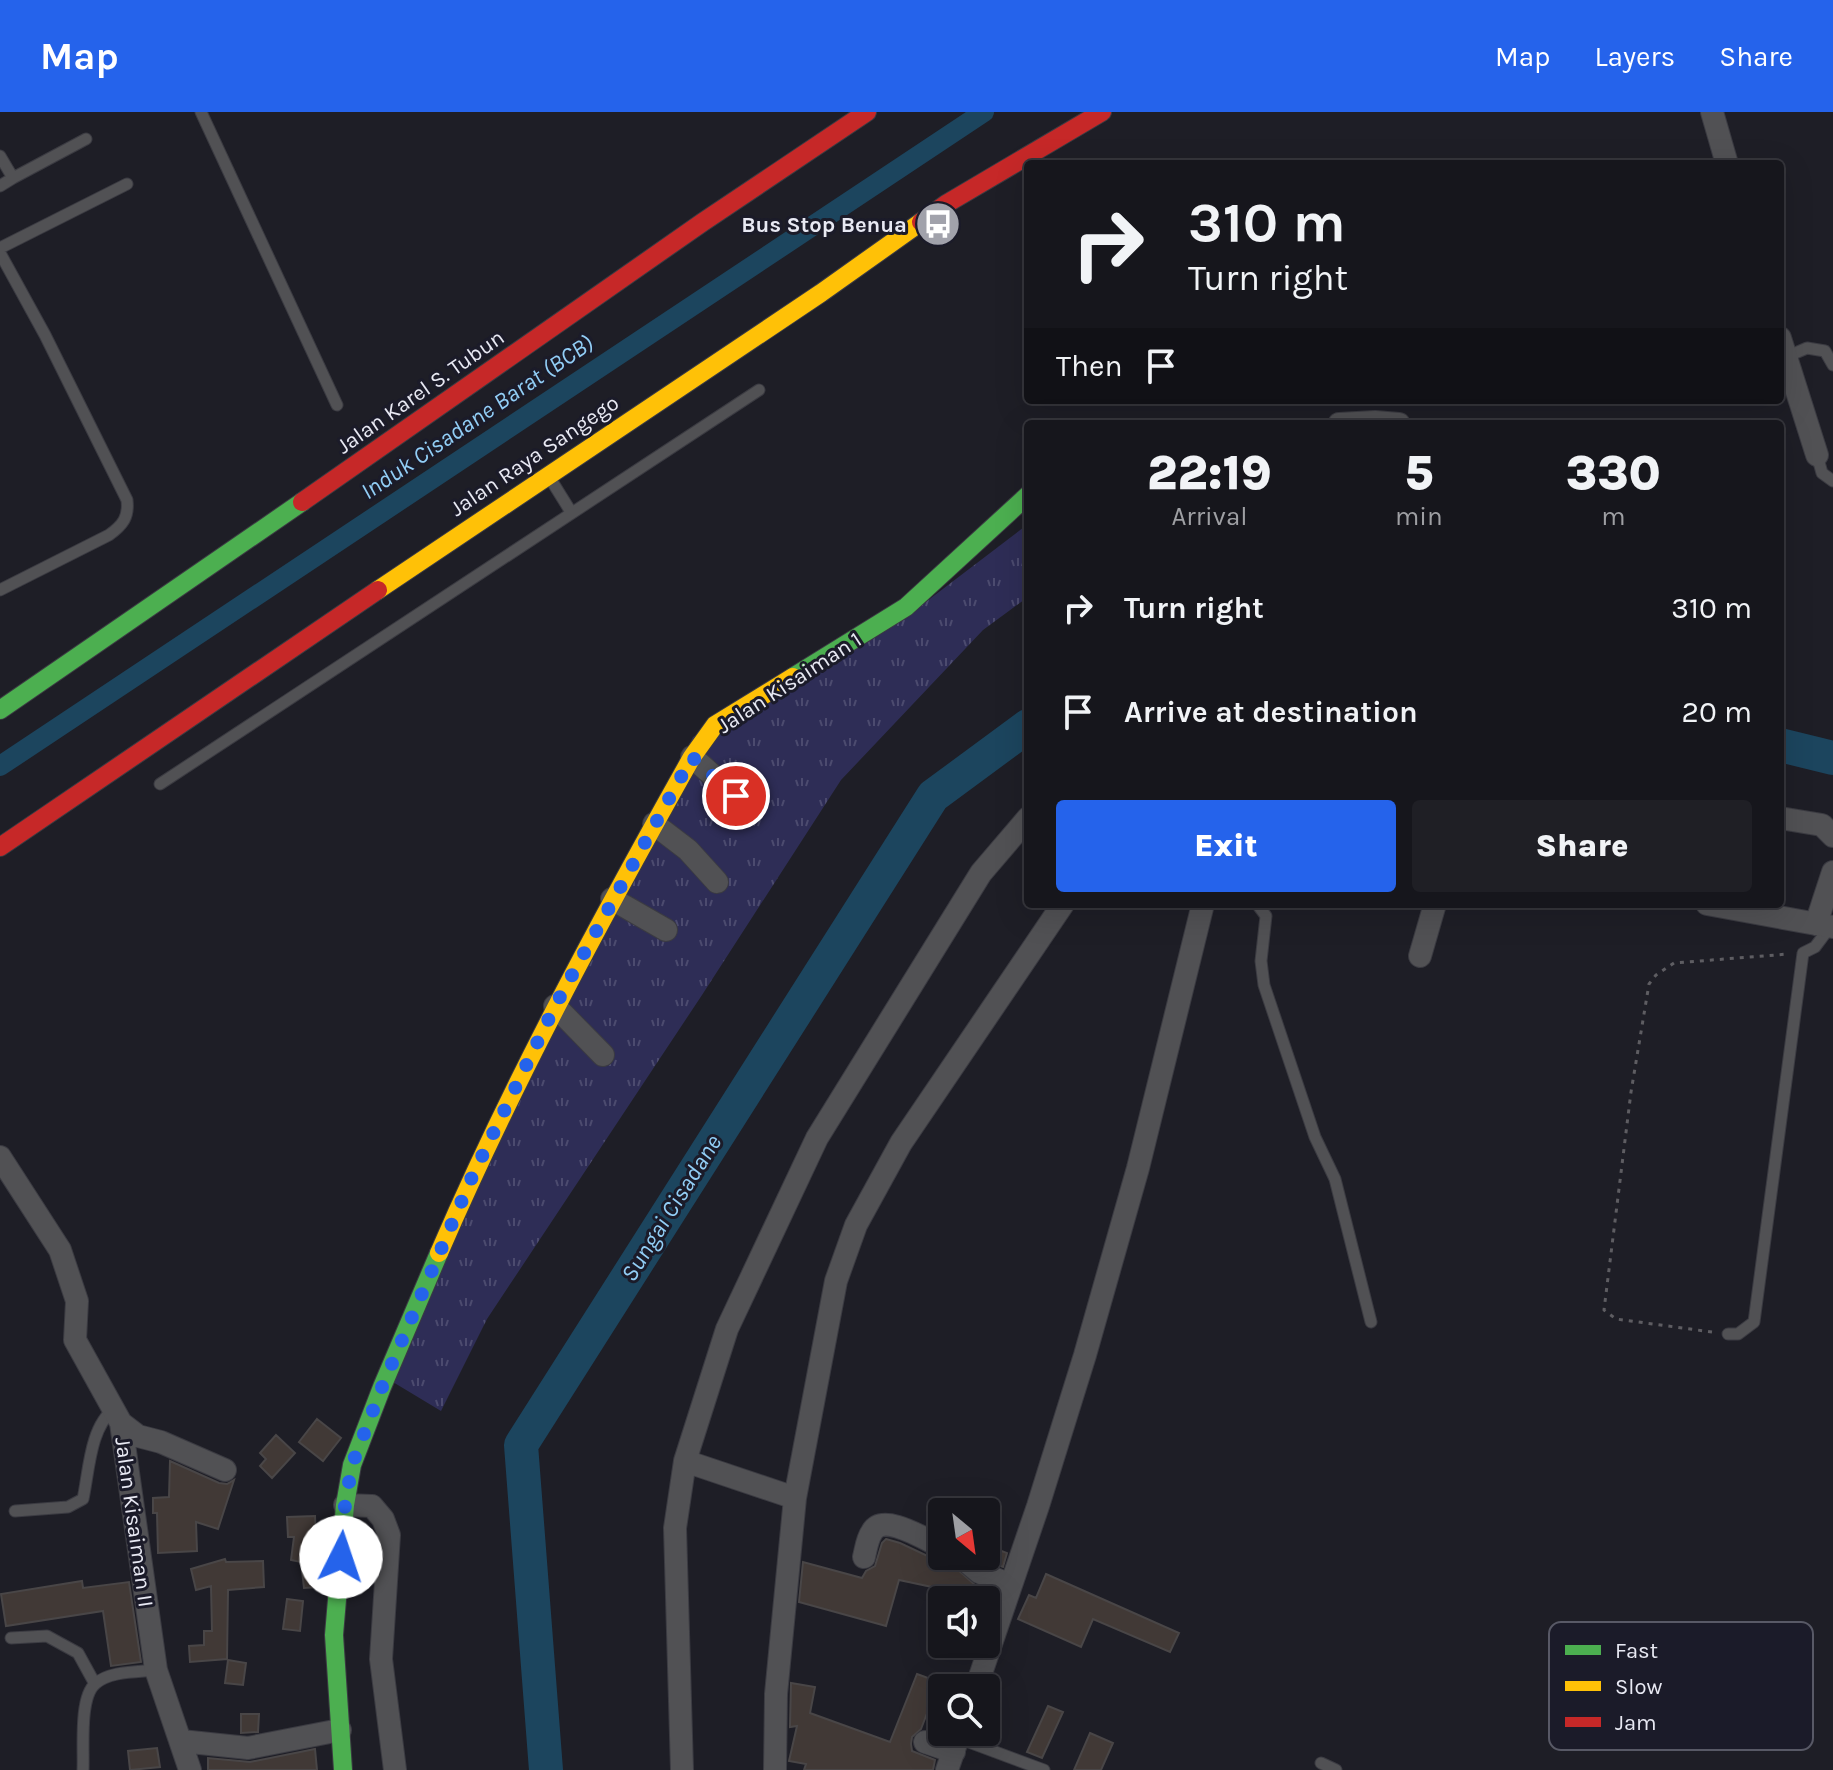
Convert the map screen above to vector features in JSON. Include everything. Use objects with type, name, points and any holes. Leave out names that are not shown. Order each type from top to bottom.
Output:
[{"type":"street","name":"Jalan Karel S. Tubun","points":[[0,710],[690,231],[867,112]]},
{"type":"street","name":"Jalan Raya Sangego","points":[[0,847],[548,474],[821,293],[946,204],[1102,112]]},
{"type":"street","points":[[1712,112],[1726,160]]},
{"type":"street","points":[[1784,350],[1817,455]]},
{"type":"street","name":"Jalan Kisaiman 1","points":[[343,1770],[334,1635],[345,1505],[352,1465],[472,1177],[555,1006],[612,899],[692,757],[715,725],[906,607],[1024,499]]},
{"type":"street","points":[[692,757],[736,796],[747,811]]},
{"type":"street","points":[[1784,819],[1822,825],[1833,836]]},
{"type":"street","points":[[682,1770],[675,1528],[685,1461],[727,1329],[817,1138],[981,873],[1024,823]]},
{"type":"street","points":[[654,824],[688,850],[717,882]]},
{"type":"street","points":[[1729,908],[1827,926],[1833,872]]},
{"type":"street","points":[[612,899],[666,930]]},
{"type":"street","points":[[775,1770],[776,1694],[795,1498],[836,1281],[856,1225],[901,1143],[1060,908]]},
{"type":"street","points":[[981,1674],[1085,1355],[1138,1168],[1202,908]]},
{"type":"street","points":[[1420,956],[1434,908]]},
{"type":"street","points":[[555,1006],[603,1055]]},
{"type":"street","name":"Jalan Kisaiman II","points":[[0,1157],[60,1250],[77,1301],[75,1340],[118,1416],[156,1670],[190,1770]]},
{"type":"street","points":[[118,1416],[138,1436],[161,1442],[225,1470]]},
{"type":"street","points":[[685,1461],[795,1498]]},
{"type":"street","points":[[345,1505],[372,1506],[383,1519],[389,1535],[381,1659],[395,1770]]},
{"type":"street","points":[[864,1557],[871,1533],[877,1526],[889,1523],[928,1541]]},
{"type":"street","points":[[977,1570],[1010,1585]]},
{"type":"street","points":[[181,1741],[248,1748],[340,1730]]},
{"type":"street","points":[[925,1742],[955,1748]]},
{"type":"lane","points":[[201,112],[337,405]]},
{"type":"lane","points":[[0,186],[86,139]]},
{"type":"lane","points":[[0,156],[13,178]]},
{"type":"lane","points":[[0,590],[109,535],[120,527],[128,510],[127,500],[0,251],[127,184]]},
{"type":"lane","points":[[1784,347],[1825,351],[1833,365]]},
{"type":"lane","points":[[160,784],[759,390]]},
{"type":"lane","points":[[1817,455],[1822,473],[1833,481]]},
{"type":"lane","points":[[548,474],[571,512]]},
{"type":"lane","points":[[1260,908],[1266,916],[1261,961],[1264,985],[1315,1137],[1335,1179],[1371,1322]]},
{"type":"lane","points":[[1728,1334],[1738,1334],[1754,1322],[1803,953],[1815,947],[1827,926]]},
{"type":"lane","points":[[15,1511],[68,1507],[83,1499],[98,1428],[105,1416],[118,1416]]},
{"type":"lane","points":[[11,1638],[47,1636],[78,1653],[95,1684]]},
{"type":"lane","points":[[83,1770],[85,1699],[95,1684],[120,1674],[156,1670]]},
{"type":"lane","points":[[955,1748],[1044,1770]]},
{"type":"lane","points":[[1321,1763],[1336,1770]]},
{"type":"path","points":[[1728,1334],[1616,1319],[1604,1310],[1631,1092],[1649,984],[1674,963],[1803,953]]},
{"type":"green space","points":[[1024,527],[1024,600],[983,630],[841,780],[487,1319],[441,1411],[378,1373],[693,737],[910,614]]},
{"type":"building","points":[[317,1419],[341,1438],[323,1461],[299,1442]]},
{"type":"building","points":[[276,1435],[295,1453],[272,1478],[260,1466],[266,1459],[260,1453]]},
{"type":"building","points":[[170,1461],[219,1483],[227,1484],[234,1480],[218,1529],[196,1522],[197,1551],[158,1553],[157,1513],[153,1513],[153,1498],[169,1497]]},
{"type":"building","points":[[315,1516],[316,1541],[323,1542],[319,1587],[304,1588],[301,1562],[291,1560],[294,1537],[288,1537],[287,1517]]},
{"type":"building","points":[[886,1539],[900,1543],[928,1556],[928,1570],[958,1570],[975,1586],[928,1586],[899,1580],[886,1626],[799,1602],[803,1562],[862,1578],[866,1571],[875,1566]]},
{"type":"building","points":[[1000,1550],[1007,1553],[1003,1567],[1000,1566]]},
{"type":"building","points":[[225,1559],[226,1562],[263,1561],[264,1587],[228,1590],[227,1659],[190,1662],[189,1646],[204,1645],[204,1631],[212,1631],[211,1586],[196,1590],[191,1569]]},
{"type":"building","points":[[1046,1574],[1179,1633],[1170,1652],[1093,1619],[1081,1647],[1018,1619],[1029,1595],[1036,1598]]},
{"type":"building","points":[[82,1581],[83,1588],[129,1582],[141,1662],[111,1666],[103,1611],[6,1626],[1,1594]]},
{"type":"building","points":[[287,1599],[303,1601],[300,1631],[283,1629]]},
{"type":"building","points":[[228,1660],[246,1663],[243,1685],[225,1683]]},
{"type":"building","points":[[917,1674],[928,1678],[928,1711],[911,1744],[912,1751],[935,1760],[933,1770],[804,1770],[806,1764],[789,1761],[797,1726],[790,1727],[791,1683],[815,1687],[810,1713],[890,1742]]},
{"type":"building","points":[[1048,1706],[1063,1712],[1042,1758],[1027,1752]]},
{"type":"building","points":[[241,1714],[259,1714],[258,1732],[241,1733]]},
{"type":"building","points":[[1090,1733],[1113,1743],[1101,1770],[1074,1770]]},
{"type":"building","points":[[157,1748],[160,1767],[130,1770],[128,1751]]},
{"type":"building","points":[[315,1749],[317,1770],[208,1770],[208,1758],[250,1762]]},
{"type":"waterway","name":"Induk Cisadane Barat (BCB)","points":[[0,766],[984,112]]},
{"type":"waterway","name":"Sungai Cisadane","points":[[546,1770],[521,1445],[933,796],[1024,729]]},
{"type":"waterway","name":"Sungai Cisadane","points":[[1784,746],[1833,758]]},
{"type":"traffic: fast","points":[[793,677],[906,607],[1024,499]]},
{"type":"traffic: fast","points":[[0,710],[302,502]]},
{"type":"traffic: fast","points":[[343,1770],[334,1635],[345,1505],[352,1465],[439,1253]]},
{"type":"traffic: slow","points":[[378,590],[821,293],[921,222]]},
{"type":"traffic: slow","points":[[439,1253],[497,1126],[559,1002],[692,757],[715,725],[793,677]]},
{"type":"traffic: jam","points":[[302,502],[703,222],[867,112]]},
{"type":"traffic: jam","points":[[921,222],[1102,112]]},
{"type":"traffic: jam","points":[[0,847],[378,590]]},
{"type":"place","name":"Bus Stop Benua","points":[[938,224]]},
{"type":"route","points":[[341,1557],[352,1465],[382,1387],[472,1177],[555,1006],[692,757],[736,796]]}]
